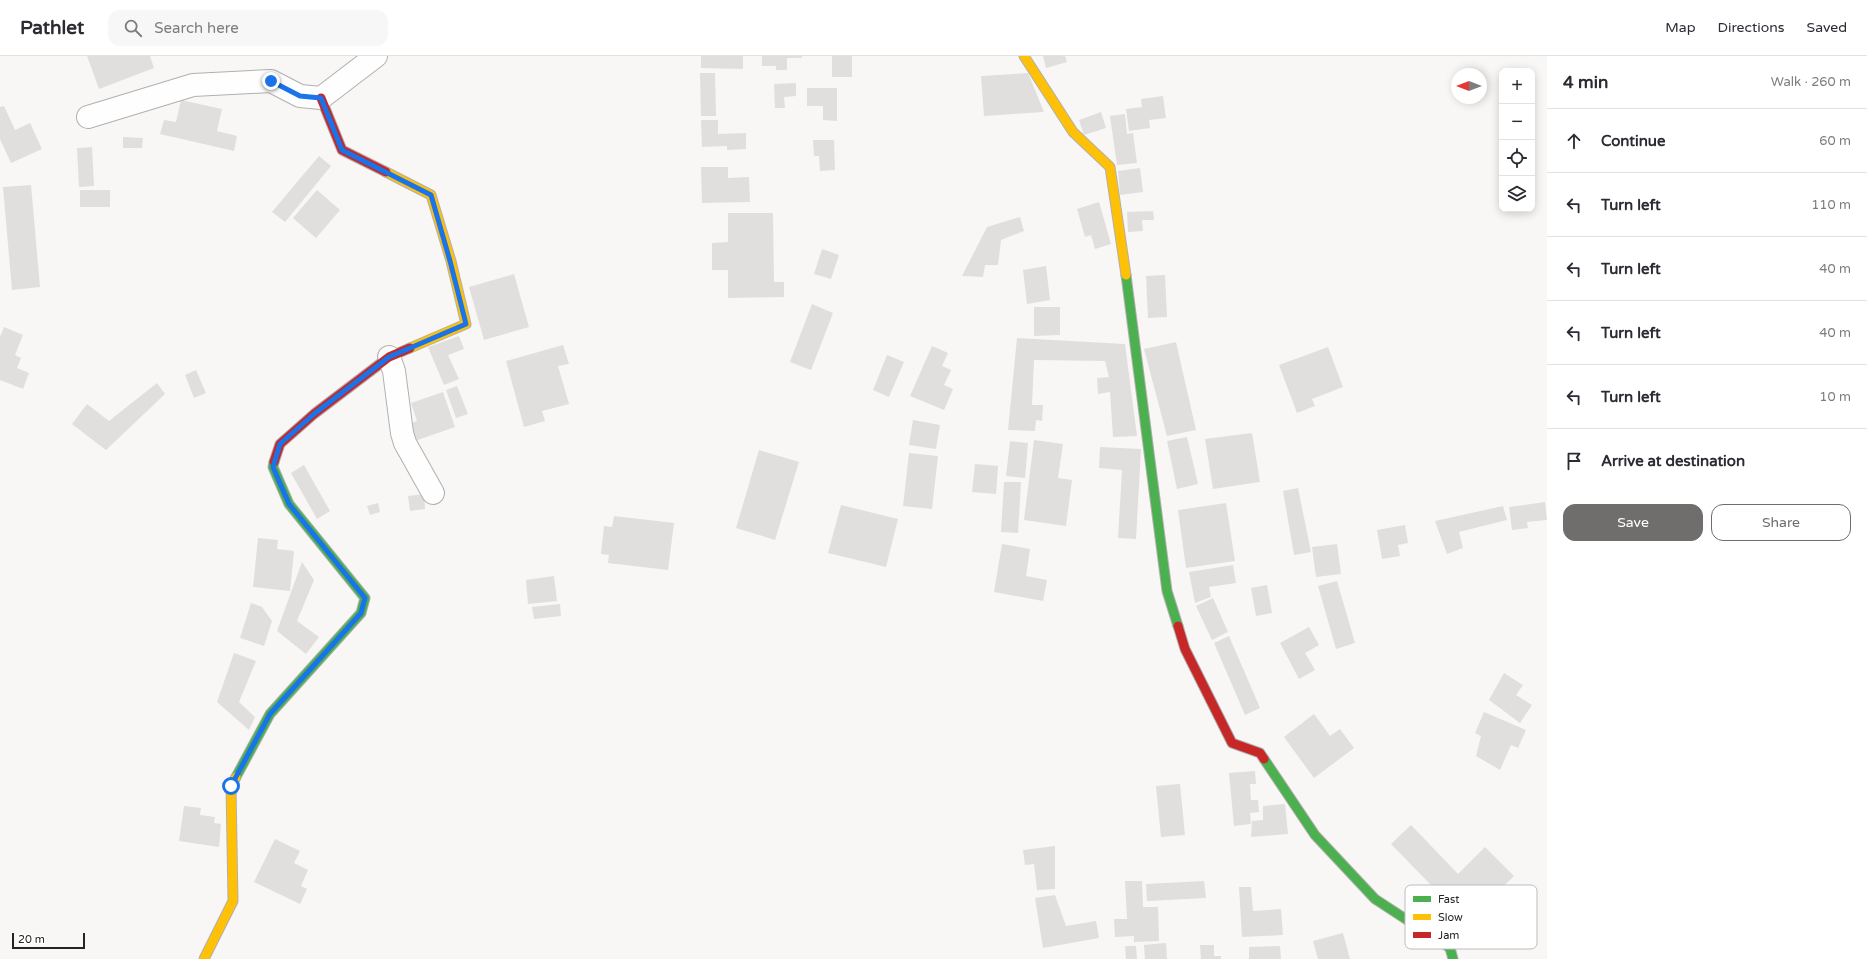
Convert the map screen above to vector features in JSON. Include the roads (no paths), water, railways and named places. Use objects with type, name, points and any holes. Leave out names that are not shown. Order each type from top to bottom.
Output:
[{"type":"street","points":[[88,117],[193,85],[271,81],[300,96],[321,98],[376,56]]},
{"type":"street","points":[[1024,56],[1073,132],[1110,167],[1136,344],[1168,591],[1185,650],[1232,743],[1260,752],[1315,835],[1375,899],[1405,919]]},
{"type":"street","points":[[204,959],[233,902],[231,786],[270,714],[361,613],[365,598],[289,504],[273,467],[280,444],[314,414],[389,357],[466,324],[431,195],[342,150],[321,98]]},
{"type":"street","points":[[389,357],[394,371],[402,433],[405,443],[433,494]]},
{"type":"street","points":[[1450,949],[1453,959]]}]
